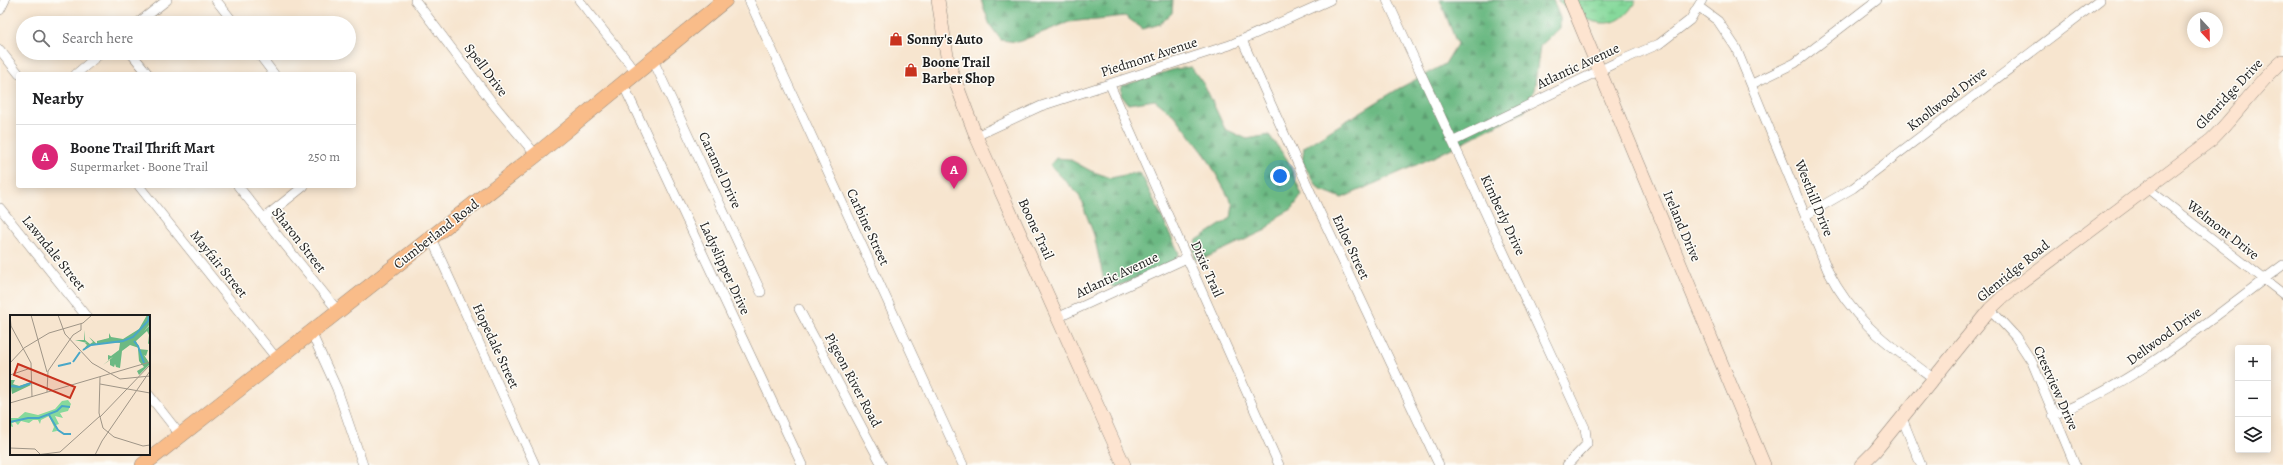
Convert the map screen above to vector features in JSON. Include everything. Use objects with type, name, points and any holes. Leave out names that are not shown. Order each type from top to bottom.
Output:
[{"type":"main road","name":"Cumberland Road","points":[[143,465],[536,155],[725,0]]},
{"type":"street","points":[[0,10],[5,0]]},
{"type":"street","points":[[147,16],[167,0]]},
{"type":"street","points":[[216,0],[229,16]]},
{"type":"street","name":"Spell Drive","points":[[415,0],[499,111],[536,155]]},
{"type":"street","points":[[579,0],[637,73]]},
{"type":"street","name":"Carbine Street","points":[[749,0],[963,465]]},
{"type":"street","name":"Boone Trail","points":[[938,0],[948,62],[976,136],[1124,465]]},
{"type":"street","name":"Piedmont Avenue","points":[[976,136],[1041,106],[1110,85],[1242,40],[1330,0]]},
{"type":"street","name":"Kimberly Drive","points":[[1387,0],[1454,141],[1585,428],[1587,444],[1568,465]]},
{"type":"street","name":"Ireland Drive","points":[[1570,0],[1764,465]]},
{"type":"street","points":[[1752,84],[1795,63],[1877,0]]},
{"type":"street","name":"Knollwood Drive","points":[[1806,215],[1853,188],[2100,0]]},
{"type":"street","name":"Atlantic Avenue","points":[[1454,141],[1658,44],[1677,32],[1690,20],[1700,4]]},
{"type":"street","name":"Westhill Drive","points":[[1700,4],[1718,21],[1736,48],[1828,271],[1849,307],[1872,332],[1933,378]]},
{"type":"street","name":"Enloe Street","points":[[1242,40],[1314,202],[1439,465]]},
{"type":"street","points":[[0,50],[17,72]]},
{"type":"street","points":[[78,72],[93,60]]},
{"type":"street","points":[[137,60],[146,72]]},
{"type":"street","points":[[263,60],[272,72]]},
{"type":"street","name":"Caramel Drive","points":[[653,60],[761,292]]},
{"type":"street","name":"Glenridge Drive","points":[[2179,164],[2224,128],[2254,88],[2283,61]]},
{"type":"street","name":"Ladyslipper Drive","points":[[623,84],[802,465]]},
{"type":"street","name":"Dixie Trail","points":[[1110,85],[1279,465]]},
{"type":"street","name":"Glenridge Road","points":[[1861,465],[1902,418],[1990,309],[2005,295],[2179,164]]},
{"type":"street","name":"Mayfair Street","points":[[141,188],[277,359]]},
{"type":"street","name":"Sharon Street","points":[[240,188],[338,311]]},
{"type":"street","points":[[264,218],[302,188]]},
{"type":"street","name":"Welmont Drive","points":[[2147,188],[2283,294]]},
{"type":"street","name":"Lawndale Street","points":[[0,208],[85,315]]},
{"type":"street","name":"Hopedale Street","points":[[431,238],[535,465]]},
{"type":"street","name":"Atlantic Avenue","points":[[1058,317],[1187,258]]},
{"type":"street","name":"Dellwood Drive","points":[[2053,415],[2083,403],[2140,371],[2283,265]]},
{"type":"street","name":"Pigeon River Road","points":[[799,309],[882,465]]},
{"type":"street","name":"Crestview Drive","points":[[1990,309],[2024,348],[2032,362],[2075,465]]},
{"type":"street","points":[[311,332],[337,389],[363,465]]},
{"type":"street","points":[[150,396],[181,436]]},
{"type":"street","points":[[1902,418],[1921,465]]},
{"type":"green space","points":[[981,0],[1173,0],[1172,13],[1160,24],[1143,29],[1125,16],[1069,22],[1018,42],[1001,40],[990,25]]},
{"type":"green space","points":[[1440,0],[1553,0],[1560,18],[1560,28],[1540,46],[1534,91],[1524,111],[1434,157],[1342,198],[1319,189],[1302,162],[1304,147],[1398,89],[1445,64],[1457,44]]},
{"type":"green space","points":[[1557,0],[1636,0],[1628,12],[1619,19],[1609,23],[1588,20],[1567,8]]},
{"type":"green space","points":[[1191,67],[1205,86],[1225,129],[1247,139],[1269,135],[1287,159],[1302,195],[1292,209],[1279,216],[1266,230],[1203,259],[1195,259],[1194,249],[1197,240],[1231,218],[1233,205],[1206,156],[1176,117],[1155,100],[1128,104],[1121,95],[1122,86],[1175,69]]},
{"type":"green space","points":[[1056,158],[1069,159],[1091,171],[1111,178],[1138,172],[1143,178],[1179,253],[1176,260],[1115,288],[1104,281],[1094,235],[1079,195],[1050,165]]},
{"type":"place","name":"Sonny's Auto","points":[[896,39]]},
{"type":"place","name":"Boone Trail Barber Shop","points":[[911,70]]},
{"type":"place","name":"Boone Trail Thrift Mart","points":[[954,189]]}]
